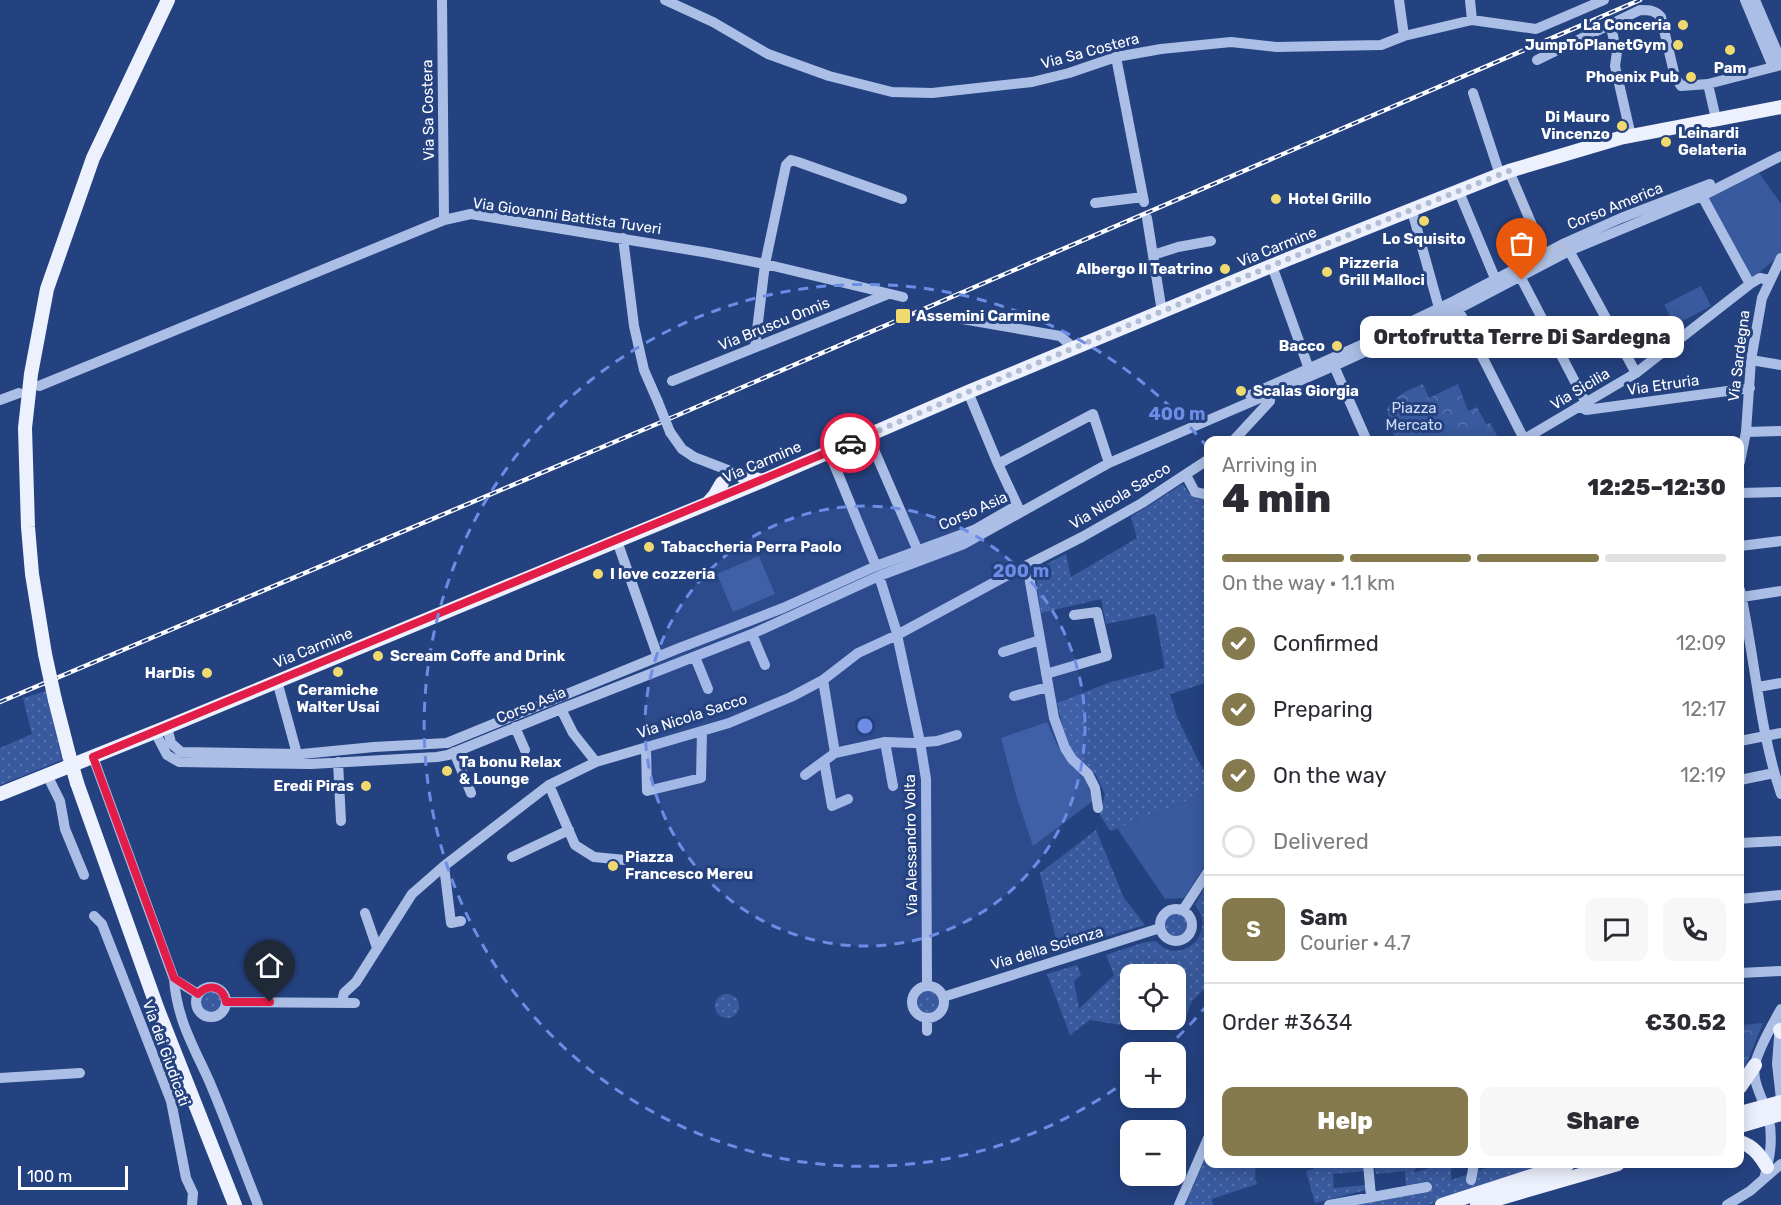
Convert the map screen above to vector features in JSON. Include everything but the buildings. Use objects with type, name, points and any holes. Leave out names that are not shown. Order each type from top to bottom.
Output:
[{"type":"main road","points":[[168,0],[93,158],[46,289],[31,374],[25,428],[32,574],[45,654],[77,783],[158,1010],[234,1205]]},
{"type":"main road","name":"Via Carmine","points":[[0,794],[161,730],[707,504],[968,392],[1272,266],[1504,173],[1631,136],[1781,107]]},
{"type":"main road","points":[[738,474],[762,481]]},
{"type":"main road","points":[[707,504],[722,483]]},
{"type":"main road","points":[[1744,1081],[1755,1065]]},
{"type":"main road","points":[[1744,1124],[1772,1113],[1781,1101]]},
{"type":"main road","points":[[1744,1113],[1772,1113]]},
{"type":"main road","points":[[1744,1144],[1761,1155],[1771,1170]]},
{"type":"main road","points":[[1442,1205],[1556,1168]]},
{"type":"main road","points":[[1477,1205],[1604,1168]]},
{"type":"street","name":"Via Sa Costera","points":[[442,0],[444,220]]},
{"type":"street","name":"Via Sa Costera","points":[[665,0],[713,22],[768,54],[829,76],[892,92],[932,93],[1032,82],[1070,73],[1116,57],[1161,49],[1231,42],[1276,47],[1381,45],[1404,36],[1472,20],[1536,29],[1604,0]]},
{"type":"street","points":[[1399,0],[1404,36]]},
{"type":"street","points":[[1470,0],[1472,20]]},
{"type":"street","points":[[1745,0],[1778,64]]},
{"type":"street","points":[[1755,0],[1778,64]]},
{"type":"street","points":[[1537,60],[1640,10],[1657,12],[1661,17],[1675,77],[1681,86],[1708,84],[1778,64]]},
{"type":"street","points":[[1610,24],[1617,52],[1615,66],[1631,136]]},
{"type":"street","points":[[1095,203],[1144,199],[1116,57]]},
{"type":"street","points":[[1708,84],[1716,119]]},
{"type":"street","points":[[1473,93],[1504,173],[1544,253]]},
{"type":"street","name":"Corso America","points":[[1496,283],[1520,276],[1621,218],[1704,187],[1781,151]]},
{"type":"street","name":"Corso America","points":[[1019,508],[1107,460],[1270,390],[1334,366],[1456,305],[1544,253],[1567,247],[1702,196],[1781,156]]},
{"type":"street","points":[[755,347],[765,264],[786,165],[791,160],[902,200]]},
{"type":"street","points":[[1459,192],[1496,283]]},
{"type":"street","points":[[1702,196],[1750,284]]},
{"type":"street","points":[[1412,210],[1439,308]]},
{"type":"street","name":"Via Giovanni Battista Tuveri","points":[[39,386],[444,220],[471,214],[623,238],[765,264],[903,297]]},
{"type":"street","points":[[1147,219],[1162,312]]},
{"type":"street","points":[[623,238],[634,326],[644,370],[670,432],[682,449],[738,474],[740,490],[722,483],[716,472],[703,460]]},
{"type":"street","points":[[1153,255],[1178,247],[1211,241]]},
{"type":"street","points":[[1567,247],[1636,373]]},
{"type":"street","name":"Via Sardegna","points":[[1742,436],[1750,388],[1751,360],[1762,298],[1781,258]]},
{"type":"street","points":[[1272,266],[1309,369]]},
{"type":"street","points":[[1520,276],[1583,405]]},
{"type":"street","name":"Via Sicilia","points":[[1530,436],[1636,373],[1750,284],[1760,278],[1769,280]]},
{"type":"street","name":"Via Bruscu Onnis","points":[[672,381],[888,294]]},
{"type":"street","points":[[1456,305],[1521,436]]},
{"type":"street","name":"Corso America","points":[[1270,390],[1309,369],[1439,308],[1456,305]]},
{"type":"street","points":[[951,318],[1060,336],[1074,348]]},
{"type":"street","points":[[1751,360],[1781,365]]},
{"type":"street","points":[[1334,366],[1365,436]]},
{"type":"street","name":"Via Etruria","points":[[1583,405],[1586,410],[1750,388]]},
{"type":"street","points":[[1238,436],[1270,401],[1270,390]]},
{"type":"street","points":[[968,392],[1019,508]]},
{"type":"street","points":[[0,400],[20,393]]},
{"type":"street","points":[[998,464],[1093,414],[1107,460]]},
{"type":"street","points":[[1744,438],[1781,431]]},
{"type":"street","points":[[868,436],[918,551]]},
{"type":"street","name":"Via Alessandro Volta","points":[[829,452],[878,571],[897,635],[920,742],[926,779],[927,986]]},
{"type":"street","name":"Via Nicola Sacco","points":[[342,1002],[344,993],[356,982],[412,894],[444,866],[549,785],[596,762],[729,723],[791,697],[823,680],[858,653],[897,635],[1102,526],[1204,462]]},
{"type":"street","points":[[1186,475],[1195,492],[1204,494]]},
{"type":"street","points":[[1744,493],[1781,492]]},
{"type":"street","name":"Corso Asia","points":[[161,730],[167,755],[179,762],[311,764],[437,757],[752,634],[918,551],[974,530],[1019,508]]},
{"type":"street","name":"Corso Asia","points":[[161,730],[181,753],[297,754],[447,743],[878,571],[964,544],[982,535],[1019,508]]},
{"type":"street","points":[[617,541],[658,657]]},
{"type":"street","points":[[1744,546],[1781,541]]},
{"type":"street","points":[[1027,565],[1054,718],[1065,748],[1092,781],[1098,808]]},
{"type":"street","points":[[1744,593],[1781,591]]},
{"type":"street","points":[[1744,610],[1766,736],[1781,795]]},
{"type":"street","points":[[1046,674],[1107,656],[1097,612],[1074,615]]},
{"type":"street","points":[[752,634],[765,665]]},
{"type":"street","points":[[1003,652],[1041,640]]},
{"type":"street","points":[[695,657],[708,689]]},
{"type":"street","points":[[823,680],[836,753]]},
{"type":"street","points":[[277,681],[297,754]]},
{"type":"street","points":[[1758,687],[1781,683]]},
{"type":"street","points":[[1014,696],[1048,687]]},
{"type":"street","points":[[561,709],[573,733],[596,762]]},
{"type":"street","points":[[515,727],[525,750]]},
{"type":"street","points":[[646,748],[647,791],[701,778],[702,731]]},
{"type":"street","points":[[1744,740],[1781,733]]},
{"type":"street","points":[[805,775],[836,753],[885,742],[937,741],[957,735]]},
{"type":"street","points":[[885,742],[893,786]]},
{"type":"street","points":[[395,746],[395,758]]},
{"type":"street","points":[[454,752],[471,793]]},
{"type":"street","points":[[99,755],[174,978],[176,1001],[258,1205]]},
{"type":"street","points":[[824,761],[832,806],[848,800]]},
{"type":"street","points":[[339,762],[341,821]]},
{"type":"street","points":[[1744,779],[1774,773]]},
{"type":"street","points":[[47,776],[60,801],[65,829],[84,875]]},
{"type":"street","points":[[549,785],[575,845],[588,855],[607,860],[625,860]]},
{"type":"street","points":[[512,857],[569,830]]},
{"type":"street","points":[[1744,843],[1781,841]]},
{"type":"street","points":[[444,866],[451,924],[461,921]]},
{"type":"street","points":[[1183,910],[1204,878]]},
{"type":"street","points":[[1744,899],[1781,896]]},
{"type":"street","points":[[1173,909],[1183,910],[1192,922],[1190,933],[1182,940],[1166,938],[1160,928],[1161,918],[1173,909]]},
{"type":"street","points":[[365,913],[377,948]]},
{"type":"street","name":"Via dei Giudicati","points":[[94,916],[102,924],[171,1101],[184,1170],[194,1193],[192,1205]]},
{"type":"street","name":"Via della Scienza","points":[[943,997],[1160,928]]},
{"type":"street","points":[[1744,973],[1781,971]]},
{"type":"street","points":[[174,978],[198,994]]},
{"type":"street","points":[[927,986],[937,988],[943,997],[941,1011],[937,1015],[927,1018],[917,1014],[914,1010],[912,999],[918,989],[927,986]]},
{"type":"street","points":[[215,987],[223,993],[226,1002],[219,1015],[210,1017],[200,1013],[196,1004],[198,994],[205,988],[215,987]]},
{"type":"street","points":[[226,1002],[355,1003]]},
{"type":"street","points":[[1727,1205],[1750,1191],[1771,1170],[1772,1113],[1756,1083],[1755,1065],[1781,1009]]},
{"type":"street","points":[[1781,1014],[1777,1064],[1781,1101]]},
{"type":"street","points":[[927,1018],[927,1031]]},
{"type":"street","points":[[0,1078],[80,1072]]},
{"type":"street","points":[[1179,1205],[1204,1148]]},
{"type":"street","points":[[1368,1168],[1371,1196]]},
{"type":"street","points":[[1471,1180],[1473,1168]]},
{"type":"street","points":[[1329,1205],[1427,1187]]},
{"type":"green space","points":[[1759,173],[1781,204],[1781,254],[1752,279],[1707,197]]},
{"type":"green space","points":[[1701,286],[1711,306],[1675,325],[1664,305]]},
{"type":"green space","name":"Piazza Mercato","points":[[1423,384],[1429,398],[1458,384],[1468,411],[1477,407],[1486,424],[1490,423],[1497,436],[1394,436],[1387,409],[1398,397]]},
{"type":"green space","points":[[1183,484],[1189,494],[1204,498],[1204,684],[1170,694],[1177,717],[1204,770],[1204,793],[1110,831],[1100,815],[1105,794],[1096,775],[1073,754],[1067,745],[1057,703],[1111,682],[1165,668],[1155,614],[1106,624],[1101,599],[1041,613],[1035,570],[1066,554],[1071,577],[1137,538],[1131,517]]},
{"type":"green space","points":[[759,556],[775,594],[733,612],[717,574]]},
{"type":"green space","points":[[46,691],[62,760],[0,785],[0,748],[32,734],[23,698]]},
{"type":"green space","points":[[1047,722],[1058,747],[1086,780],[1093,801],[1033,846],[1016,795],[1001,738]]},
{"type":"green space","points":[[1204,793],[1204,867],[1184,898],[1165,899],[1117,828]]},
{"type":"green space","points":[[1096,830],[1124,898],[1145,925],[1059,951],[1040,873]]},
{"type":"green space","points":[[1204,890],[1204,990],[1192,1001],[1186,1017],[1186,964],[1120,964],[1120,1025],[1090,1020],[1070,1035],[1047,974],[1077,965],[1081,975],[1074,981],[1079,1009],[1114,975],[1106,955],[1142,943],[1156,941],[1165,948],[1175,951],[1184,949],[1193,944],[1202,927],[1201,916],[1195,905]]},
{"type":"green space","points":[[1176,913],[1184,917],[1188,925],[1184,933],[1176,937],[1168,933],[1164,925],[1168,917]]},
{"type":"green space","points":[[211,990],[219,994],[223,1002],[219,1010],[211,1014],[203,1010],[199,1002],[203,994]]},
{"type":"green space","points":[[928,990],[936,994],[940,1002],[936,1010],[928,1014],[920,1010],[916,1002],[920,994]]},
{"type":"green space","points":[[727,994],[735,998],[739,1006],[735,1014],[727,1018],[719,1014],[715,1006],[719,998]]},
{"type":"green space","points":[[1763,1023],[1744,1070],[1744,1025]]},
{"type":"green space","points":[[1204,1161],[1204,1168],[1256,1168],[1257,1184],[1212,1199],[1213,1205],[1185,1205]]},
{"type":"green space","points":[[1316,1168],[1364,1168],[1364,1171],[1333,1174],[1334,1188],[1366,1185],[1366,1190],[1315,1203],[1306,1171]]},
{"type":"green space","points":[[1375,1168],[1416,1168],[1413,1173],[1429,1168],[1451,1168],[1451,1180],[1486,1168],[1541,1168],[1429,1205],[1344,1205],[1406,1187],[1405,1171],[1376,1174]]},
{"type":"railway","points":[[0,702],[678,415],[1640,0]]},
{"type":"way so far","points":[[850,443],[1288,259],[1509,171],[1544,253],[1565,243],[1569,251],[1520,276],[1522,280]]},
{"type":"place","name":"La Conceria","points":[[1683,25]]},
{"type":"place","name":"JumpToPlanetGym","points":[[1678,45]]},
{"type":"place","name":"Pam","points":[[1730,50]]},
{"type":"place","name":"Phoenix Pub","points":[[1691,77]]},
{"type":"place","name":"Di Mauro Vincenzo","points":[[1622,126]]},
{"type":"place","name":"Leinardi Gelateria","points":[[1666,142]]},
{"type":"place","name":"Hotel Grillo","points":[[1276,199]]},
{"type":"place","name":"Lo Squisito","points":[[1424,221]]},
{"type":"place","name":"Albergo Il Teatrino","points":[[1225,269]]},
{"type":"place","name":"Pizzeria Grill Malloci","points":[[1327,272]]},
{"type":"place","name":"Ortofrutta Terre Di Sardegna","points":[[1522,280]]},
{"type":"place","name":"Assemini Carmine","points":[[903,316]]},
{"type":"place","name":"Bacco","points":[[1337,346]]},
{"type":"place","name":"Scalas Giorgia","points":[[1241,391]]},
{"type":"place","name":"Tabaccheria Perra Paolo","points":[[649,547]]},
{"type":"place","name":"I love cozzeria","points":[[598,574]]},
{"type":"place","name":"Scream Coffe and Drink","points":[[378,656]]},
{"type":"place","name":"Ceramiche Walter Usai","points":[[338,672]]},
{"type":"place","name":"HarDis","points":[[207,673]]},
{"type":"place","name":"Ta bonu Relax & Lounge","points":[[447,771]]},
{"type":"place","name":"Eredi Piras","points":[[366,786]]},
{"type":"place","name":"Piazza Francesco Mereu","points":[[613,866]]},
{"type":"route","points":[[270,1002],[226,1002],[223,993],[215,987],[205,988],[198,994],[174,978],[93,757],[850,443]]}]
